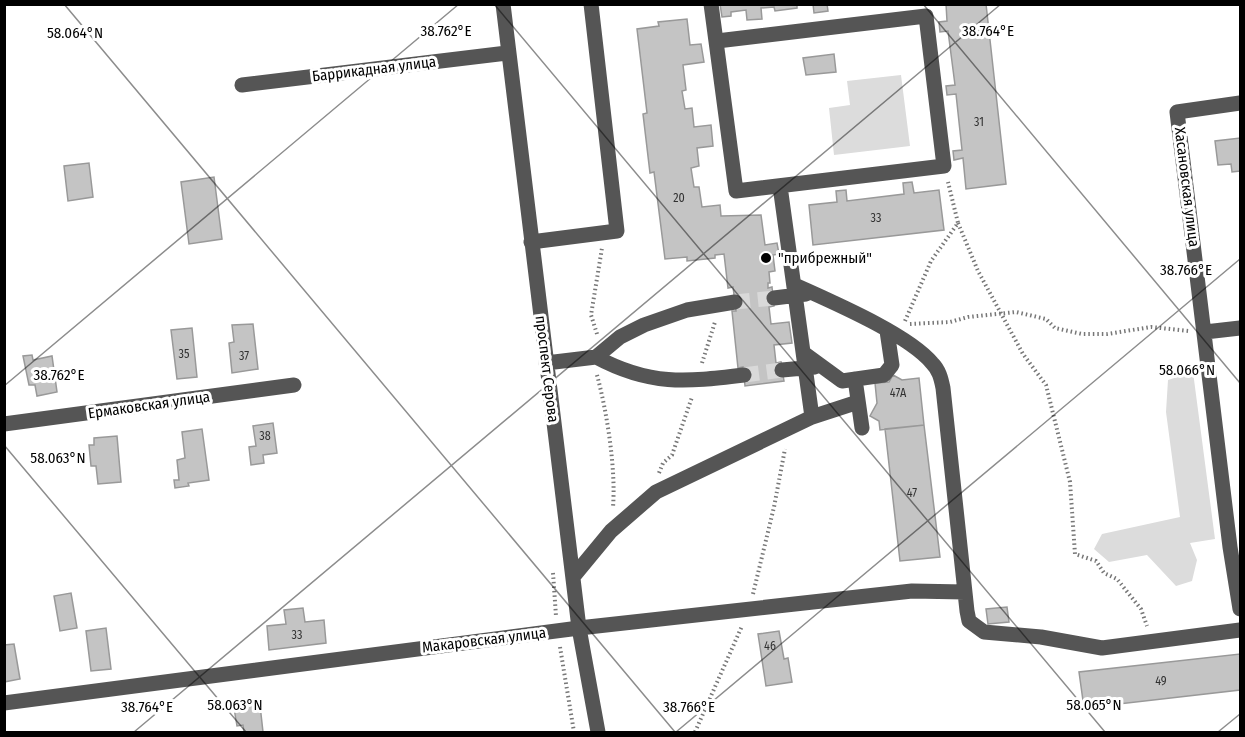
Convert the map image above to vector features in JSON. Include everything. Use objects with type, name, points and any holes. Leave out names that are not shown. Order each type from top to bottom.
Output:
[{"type":"street","name":"проспект Серова","points":[[503,4],[507,53],[579,628],[598,732]]},
{"type":"street","points":[[531,242],[617,231],[591,4]]},
{"type":"street","points":[[711,4],[736,191],[944,166],[926,16],[717,41]]},
{"type":"street","name":"Баррикадная улица","points":[[242,85],[507,53]]},
{"type":"street","name":"Хасановская улица","points":[[1240,103],[1177,112],[1235,546],[1240,609]]},
{"type":"street","points":[[780,186],[801,291],[811,362],[812,417]]},
{"type":"street","points":[[774,298],[801,291],[887,332],[926,356],[941,377],[969,621],[984,632],[1041,637],[1102,648],[1240,630]]},
{"type":"street","points":[[596,357],[620,338],[644,325],[687,310],[728,303]]},
{"type":"street","points":[[1205,332],[1240,328]]},
{"type":"street","points":[[782,370],[811,362],[842,381],[884,375],[892,365],[887,332]]},
{"type":"street","points":[[546,363],[596,357],[634,374],[676,382],[744,375]]},
{"type":"street","points":[[855,379],[862,428]]},
{"type":"street","name":"Ермаковская улица","points":[[4,424],[294,386]]},
{"type":"street","points":[[573,577],[611,531],[656,492],[812,417],[858,402]]},
{"type":"street","name":"Макаровская улица","points":[[4,703],[579,628],[912,591],[965,592]]},
{"type":"path","points":[[944,166],[958,223],[978,271],[1023,354],[1046,385],[1070,482],[1076,554],[1096,561],[1104,573],[1117,579],[1141,609],[1152,642]]},
{"type":"path","points":[[958,223],[931,261],[903,326],[1016,312],[1046,319],[1055,328],[1082,334],[1107,334],[1151,327],[1205,332]]},
{"type":"path","points":[[656,492],[660,468],[672,454],[687,416],[697,381],[728,303]]},
{"type":"path","points":[[695,732],[750,609],[774,507],[788,430]]},
{"type":"shaded area","points":[[901,75],[910,146],[834,155],[829,108],[850,105],[847,81]]},
{"type":"shaded area","points":[[1193,372],[1215,539],[1190,543],[1197,560],[1192,581],[1176,586],[1147,555],[1109,562],[1094,549],[1102,534],[1180,517],[1166,412],[1168,380]]},
{"type":"building","points":[[720,4],[797,4],[797,8],[775,11],[774,7],[761,8],[762,19],[747,20],[746,10],[731,12],[731,16],[722,17]]},
{"type":"building","points":[[813,4],[827,4],[828,11],[814,13]]},
{"type":"building","points":[[946,4],[986,4],[1006,184],[966,189],[963,158],[954,160],[953,151],[962,150],[956,94],[947,95],[946,86],[955,85],[948,31],[940,32],[939,22],[947,21]]},
{"type":"building","points":[[687,19],[690,45],[701,44],[704,62],[683,65],[686,90],[682,91],[685,109],[692,108],[694,127],[711,125],[713,146],[697,148],[699,166],[691,168],[694,187],[699,187],[702,207],[720,205],[721,216],[761,215],[765,245],[777,243],[779,254],[773,255],[775,271],[769,272],[768,288],[772,287],[774,306],[769,307],[771,324],[789,322],[792,343],[774,345],[776,363],[781,362],[784,381],[745,386],[743,367],[738,368],[732,311],[736,311],[735,302],[733,287],[728,288],[724,254],[715,255],[715,258],[687,261],[687,257],[665,259],[654,172],[650,173],[643,114],[647,113],[637,29],[659,26],[658,22]]},
{"type":"building","points":[[834,54],[836,72],[806,75],[803,58]]},
{"type":"building","points":[[1240,138],[1240,171],[1232,172],[1231,164],[1218,165],[1215,141]]},
{"type":"building","points":[[89,163],[93,197],[68,201],[64,166]]},
{"type":"building","points":[[214,177],[222,239],[189,244],[181,182]]},
{"type":"building","points":[[912,182],[914,193],[939,190],[944,230],[813,245],[809,205],[837,202],[836,191],[846,190],[847,201],[904,194],[903,183]]},
{"type":"building","points":[[253,324],[258,369],[232,373],[229,343],[234,342],[232,325]]},
{"type":"building","points":[[192,328],[197,377],[177,379],[171,330]]},
{"type":"building","points":[[32,355],[33,360],[52,356],[57,392],[37,396],[35,385],[29,385],[23,356]]},
{"type":"building","points":[[893,375],[902,380],[919,378],[924,425],[880,430],[879,421],[870,416],[877,403],[875,383],[889,382]]},
{"type":"building","points":[[273,423],[277,453],[263,455],[264,463],[251,465],[249,447],[256,446],[253,426]]},
{"type":"building","points":[[924,425],[940,557],[900,561],[885,429]]},
{"type":"building","points":[[202,429],[209,480],[188,483],[189,486],[175,488],[174,480],[179,480],[177,460],[185,458],[182,432]]},
{"type":"building","points":[[117,436],[121,482],[98,484],[96,466],[91,466],[89,445],[94,445],[94,438]]},
{"type":"building","points":[[71,593],[77,628],[60,631],[54,596]]},
{"type":"building","points":[[1007,607],[1009,622],[988,624],[986,609]]},
{"type":"building","points":[[303,608],[305,622],[324,620],[326,643],[269,650],[267,626],[286,624],[284,610]]},
{"type":"building","points":[[106,628],[111,669],[91,671],[86,631]]},
{"type":"building","points":[[779,631],[784,659],[788,658],[792,682],[766,686],[758,634]]},
{"type":"building","points":[[14,644],[20,679],[4,682],[4,645]]},
{"type":"building","points":[[1240,654],[1240,690],[1084,708],[1079,672]]},
{"type":"building","points":[[260,705],[263,732],[244,732],[243,725],[237,726],[234,708]]},
{"type":"tunnel","points":[[735,302],[774,298]]},
{"type":"tunnel","points":[[744,375],[782,370]]},
{"type":"place","name":"\"прибрежный\"","points":[[766,258]]}]
